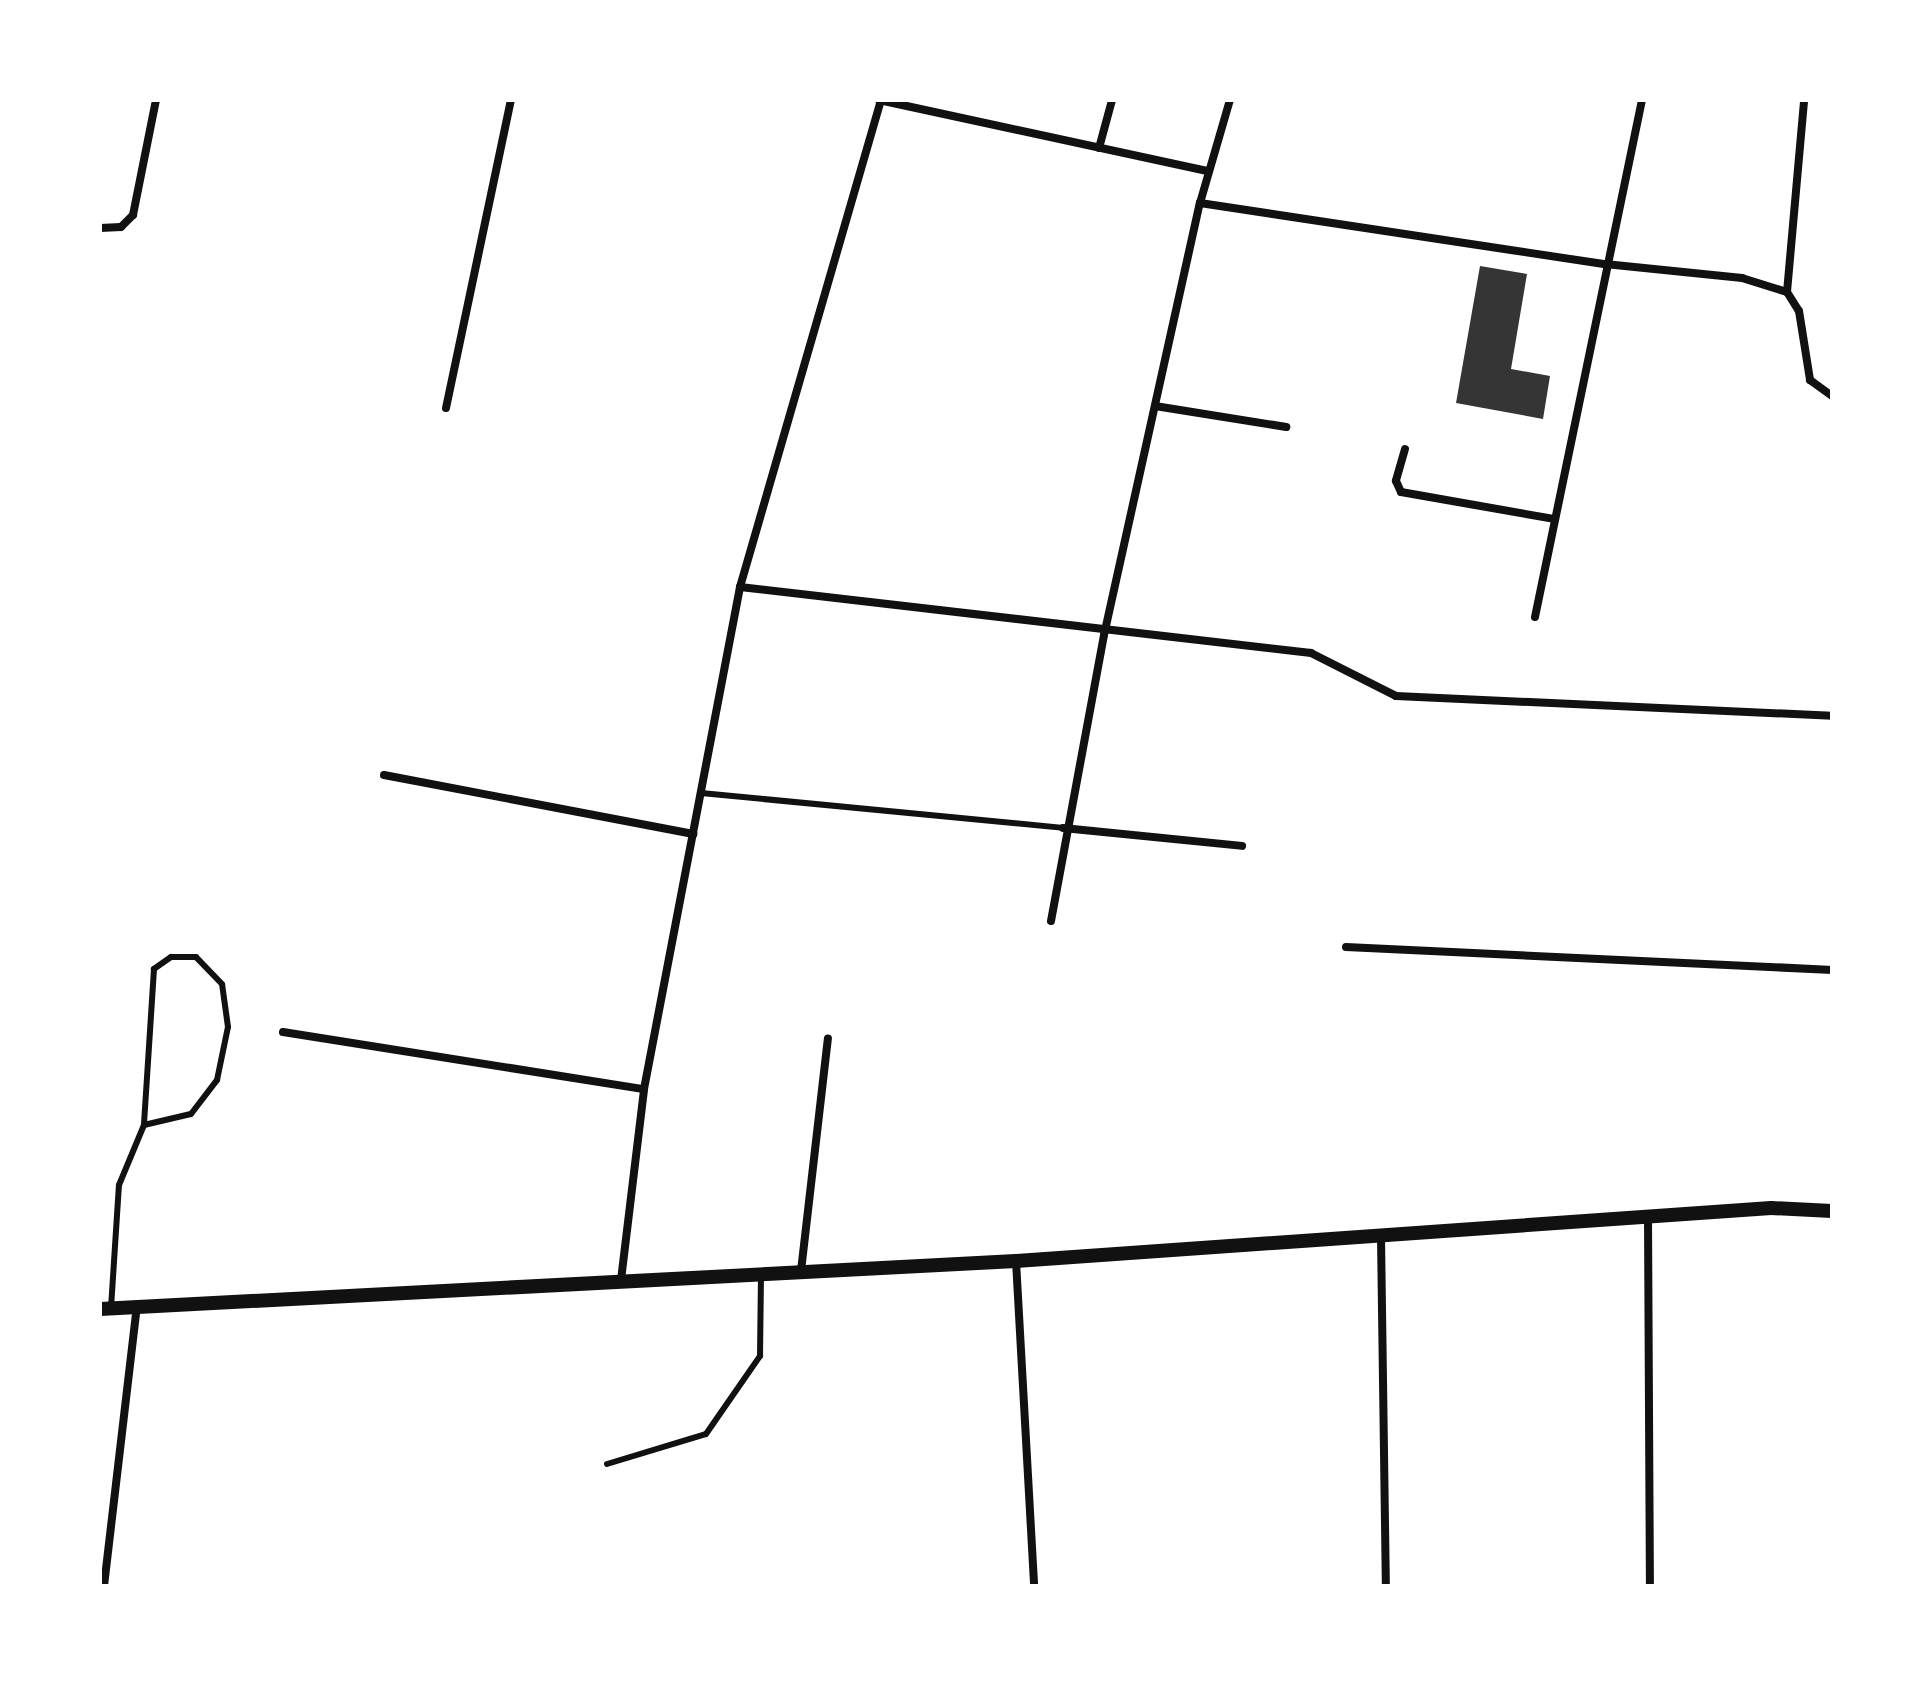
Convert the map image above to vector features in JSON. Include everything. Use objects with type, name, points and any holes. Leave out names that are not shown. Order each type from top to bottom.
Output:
[{"type":"street","points":[[100,228],[121,227],[133,215],[156,100]]},
{"type":"street","points":[[446,408],[511,100]]},
{"type":"street","points":[[621,1280],[644,1089],[740,587],[880,100],[1208,171]]},
{"type":"street","points":[[1099,148],[1112,100]]},
{"type":"street","points":[[1051,921],[1063,828],[1104,635],[1200,203],[1230,100]]},
{"type":"street","points":[[1535,617],[1605,264],[1642,100]]},
{"type":"street","points":[[1804,100],[1787,292],[1799,311],[1810,380],[1832,396]]},
{"type":"street","points":[[1200,203],[1605,264],[1742,278],[1787,292]]},
{"type":"street","points":[[1155,406],[1286,427]]},
{"type":"street","points":[[1405,449],[1396,481],[1401,492],[1554,519]]},
{"type":"street","points":[[740,587],[1104,635],[1311,653],[1396,696],[1832,716]]},
{"type":"street","points":[[384,775],[693,834]]},
{"type":"street","points":[[1063,828],[1242,846]]},
{"type":"street","points":[[1346,947],[1832,970]]},
{"type":"street","points":[[283,1032],[644,1089]]},
{"type":"street","points":[[801,1271],[828,1039]]},
{"type":"street","points":[[105,1309],[1016,1261],[1237,1240],[1381,1237],[1648,1218],[1832,1211]]},
{"type":"street","points":[[1648,1218],[1650,1586]]},
{"type":"street","points":[[1381,1237],[1386,1586]]},
{"type":"street","points":[[1016,1261],[1034,1586]]},
{"type":"street","points":[[104,1586],[137,1307]]},
{"type":"lane","points":[[701,793],[1063,828]]},
{"type":"lane","points":[[105,1309],[119,1185],[144,1125],[154,969],[171,957],[196,957],[222,984],[228,1027],[217,1080],[191,1114],[144,1125]]},
{"type":"lane","points":[[607,1464],[656,1455],[706,1434],[760,1356],[761,1273]]},
{"type":"building","points":[[1480,266],[1527,274],[1511,369],[1550,376],[1543,419],[1456,403]]}]
